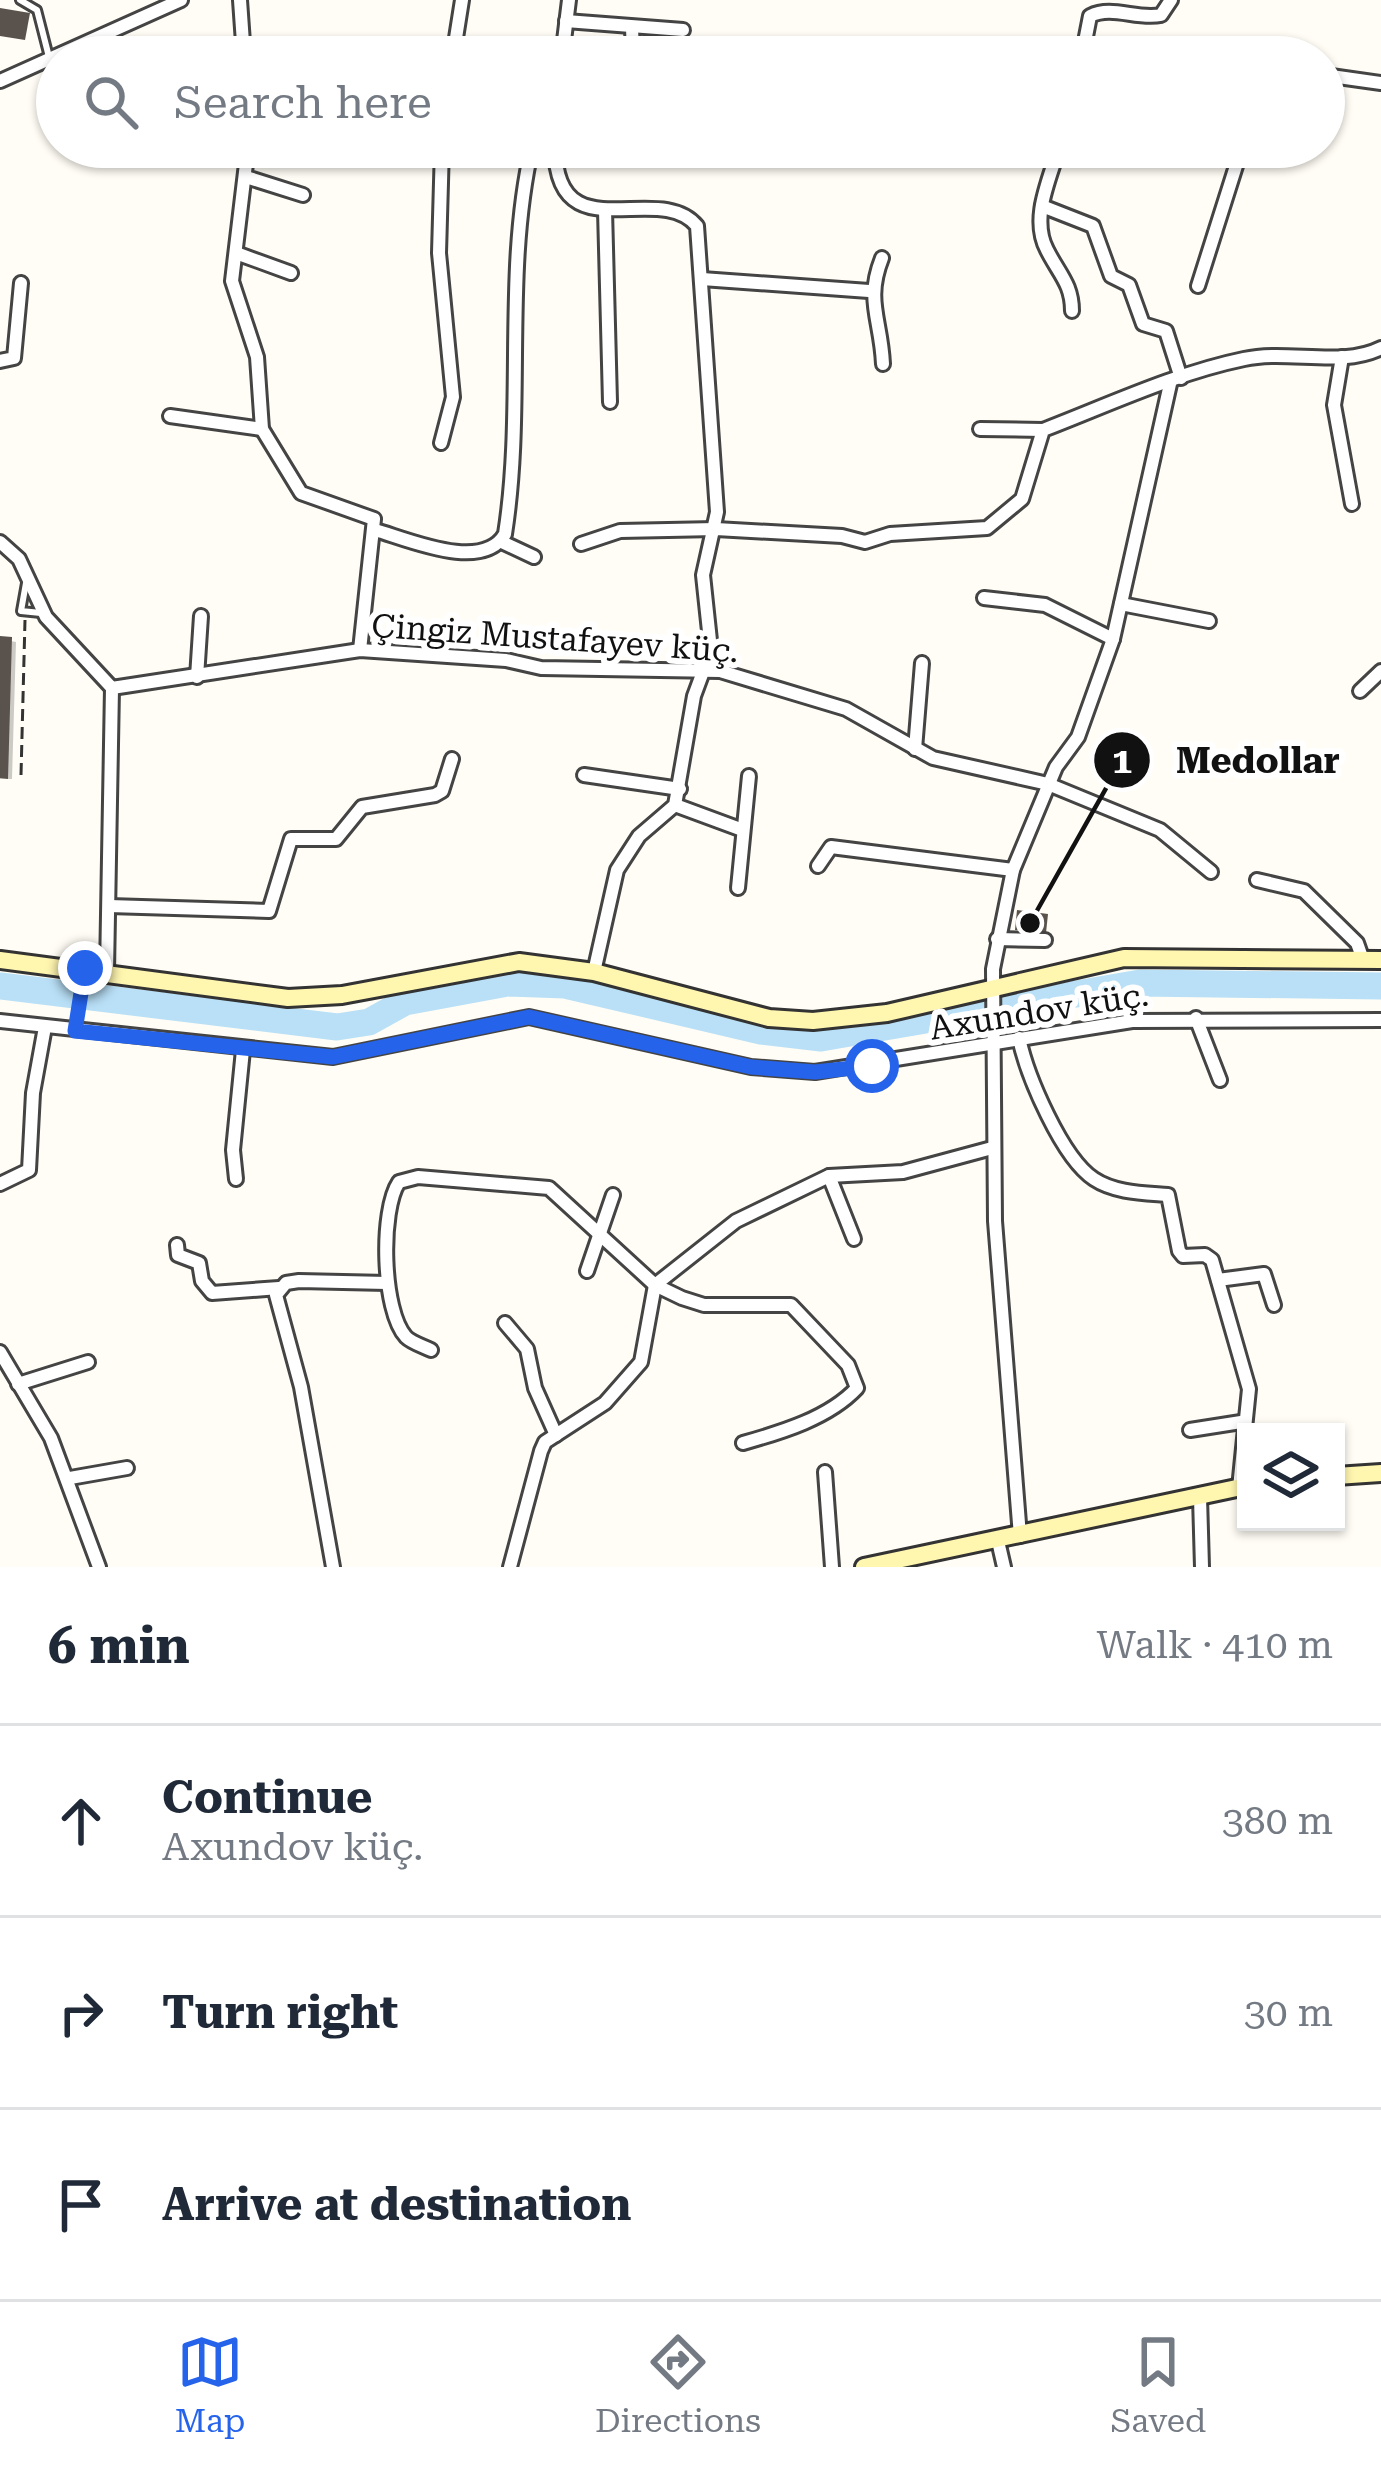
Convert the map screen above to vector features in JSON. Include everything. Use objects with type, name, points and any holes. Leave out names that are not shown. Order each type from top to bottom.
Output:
[{"type":"street","points":[[98,36],[181,0]]},
{"type":"street","points":[[240,0],[243,36]]},
{"type":"street","points":[[456,36],[462,0]]},
{"type":"street","points":[[564,36],[569,0]]},
{"type":"street","points":[[1086,36],[1090,16],[1098,11],[1161,16],[1172,0]]},
{"type":"street","points":[[566,21],[683,30]]},
{"type":"street","points":[[632,27],[632,36]]},
{"type":"street","points":[[0,81],[36,63]]},
{"type":"street","points":[[1345,78],[1381,83]]},
{"type":"street","points":[[247,168],[232,294],[257,356],[262,429],[301,493],[374,519],[360,650]]},
{"type":"street","points":[[441,168],[439,254],[453,398],[441,443]]},
{"type":"street","points":[[502,542],[513,481],[518,396],[516,266],[529,168]]},
{"type":"street","points":[[561,168],[569,196],[605,210],[660,211],[690,218],[701,240],[716,529],[703,575],[711,636],[706,670],[694,697],[680,789],[675,806],[639,836],[617,871],[593,972]]},
{"type":"street","points":[[1053,168],[1042,206],[1041,234],[1070,285],[1072,311]]},
{"type":"street","points":[[1198,286],[1235,168]]},
{"type":"street","points":[[246,178],[303,195]]},
{"type":"street","points":[[1020,1536],[992,1148],[996,1036],[992,991],[997,939],[1013,870],[1048,784],[1078,737],[1113,639],[1175,381],[1166,331],[1143,324],[1129,285],[1111,276],[1093,226],[1042,206]]},
{"type":"street","points":[[605,210],[610,402]]},
{"type":"street","points":[[236,253],[291,273]]},
{"type":"street","points":[[882,258],[869,291],[882,330],[883,364]]},
{"type":"street","points":[[702,280],[869,291]]},
{"type":"street","points":[[0,361],[14,358],[21,284]]},
{"type":"street","points":[[980,429],[1043,430],[1251,357],[1342,356],[1381,348]]},
{"type":"street","points":[[1342,356],[1334,405],[1352,505]]},
{"type":"street","points":[[170,416],[262,429]]},
{"type":"street","points":[[581,544],[620,531],[716,529],[842,536],[865,542],[890,534],[987,528],[1022,499],[1043,430]]},
{"type":"street","points":[[375,530],[467,552],[502,542],[534,557]]},
{"type":"street","points":[[0,542],[19,559],[43,613],[112,688],[107,971]]},
{"type":"street","points":[[984,598],[1045,605],[1113,639]]},
{"type":"street","points":[[1120,604],[1209,620]]},
{"type":"street","points":[[197,677],[201,616]]},
{"type":"street","name":"Çingiz Mustafayev küç.","points":[[112,688],[360,650],[541,668],[706,670],[846,709],[915,749],[1048,784],[1160,830],[1210,872]]},
{"type":"street","points":[[915,749],[922,663]]},
{"type":"street","points":[[1360,691],[1381,671]]},
{"type":"street","points":[[109,906],[269,910],[291,839],[336,839],[362,807],[435,795],[442,790],[452,759]]},
{"type":"street","points":[[584,775],[680,789]]},
{"type":"street","points":[[738,888],[748,776]]},
{"type":"street","points":[[675,806],[740,829]]},
{"type":"street","points":[[818,866],[830,847],[1013,870]]},
{"type":"street","points":[[1257,880],[1304,891],[1372,960]]},
{"type":"street","points":[[997,939],[1045,940]]},
{"type":"street","points":[[0,959],[288,998],[342,995],[504,963],[593,972],[789,1021],[887,1013],[1124,958],[1372,960]]},
{"type":"street","name":"Axundov küç.","points":[[0,1022],[243,1050],[364,1054],[476,1024],[529,1017],[784,1071],[857,1069],[996,1036],[1019,1038],[1100,1024],[1196,1018],[1381,1020]]},
{"type":"street","points":[[1196,1018],[1220,1080]]},
{"type":"street","points":[[0,1184],[29,1170],[33,1093],[45,1027]]},
{"type":"street","points":[[1019,1038],[1023,1058],[1073,1161],[1097,1182],[1120,1190],[1168,1195],[1178,1251],[1183,1256],[1205,1255],[1219,1280],[1249,1389],[1241,1422],[1190,1430]]},
{"type":"street","points":[[236,1179],[233,1150],[243,1050]]},
{"type":"street","points":[[510,1567],[532,1502],[541,1451],[556,1435],[605,1403],[640,1362],[655,1285],[736,1221],[829,1176],[902,1172],[992,1148]]},
{"type":"street","points":[[829,1176],[854,1239]]},
{"type":"street","points":[[431,1350],[402,1330],[387,1283],[391,1196],[399,1182],[409,1178],[549,1188],[655,1285],[704,1304],[791,1304],[848,1365],[857,1388],[842,1402],[784,1431],[743,1443]]},
{"type":"street","points":[[586,1271],[613,1195]]},
{"type":"street","points":[[177,1245],[178,1255],[200,1263],[202,1281],[212,1293],[279,1288],[298,1281],[387,1283]]},
{"type":"street","points":[[1219,1280],[1264,1274],[1274,1305]]},
{"type":"street","points":[[279,1288],[280,1318],[301,1387],[333,1567]]},
{"type":"street","points":[[505,1323],[527,1349],[535,1388],[556,1435]]},
{"type":"street","points":[[0,1352],[70,1478],[99,1567]]},
{"type":"street","points":[[18,1384],[88,1362]]},
{"type":"street","points":[[70,1478],[127,1468]]},
{"type":"street","points":[[825,1472],[832,1567]]},
{"type":"street","points":[[1345,1475],[1381,1473]]},
{"type":"street","points":[[864,1567],[1237,1488]]},
{"type":"street","points":[[1200,1497],[1202,1567]]},
{"type":"street","points":[[998,1540],[1004,1567]]},
{"type":"lane","points":[[20,0],[37,10],[44,36]]},
{"type":"lane","points":[[26,583],[20,596],[25,612],[43,613]]},
{"type":"path","points":[[21,775],[25,612]]},
{"type":"path","points":[[75,1031],[85,968]]},
{"type":"building","points":[[0,8],[30,13],[25,40],[0,36]]},
{"type":"building","points":[[0,636],[12,637],[8,779],[0,778]]},
{"type":"building","points":[[1017,910],[1048,914],[1046,933],[1015,930]]},
{"type":"waterway","points":[[0,986],[337,1027],[369,1022],[405,1002],[508,983],[565,985],[761,1031],[821,1038],[1140,983],[1381,986]]},
{"type":"place","name":"Medollar","points":[[1030,923]]},
{"type":"route","points":[[85,968],[75,1031],[333,1057],[404,1045],[476,1024],[529,1017],[557,1019],[751,1067],[815,1072],[872,1066]]}]
